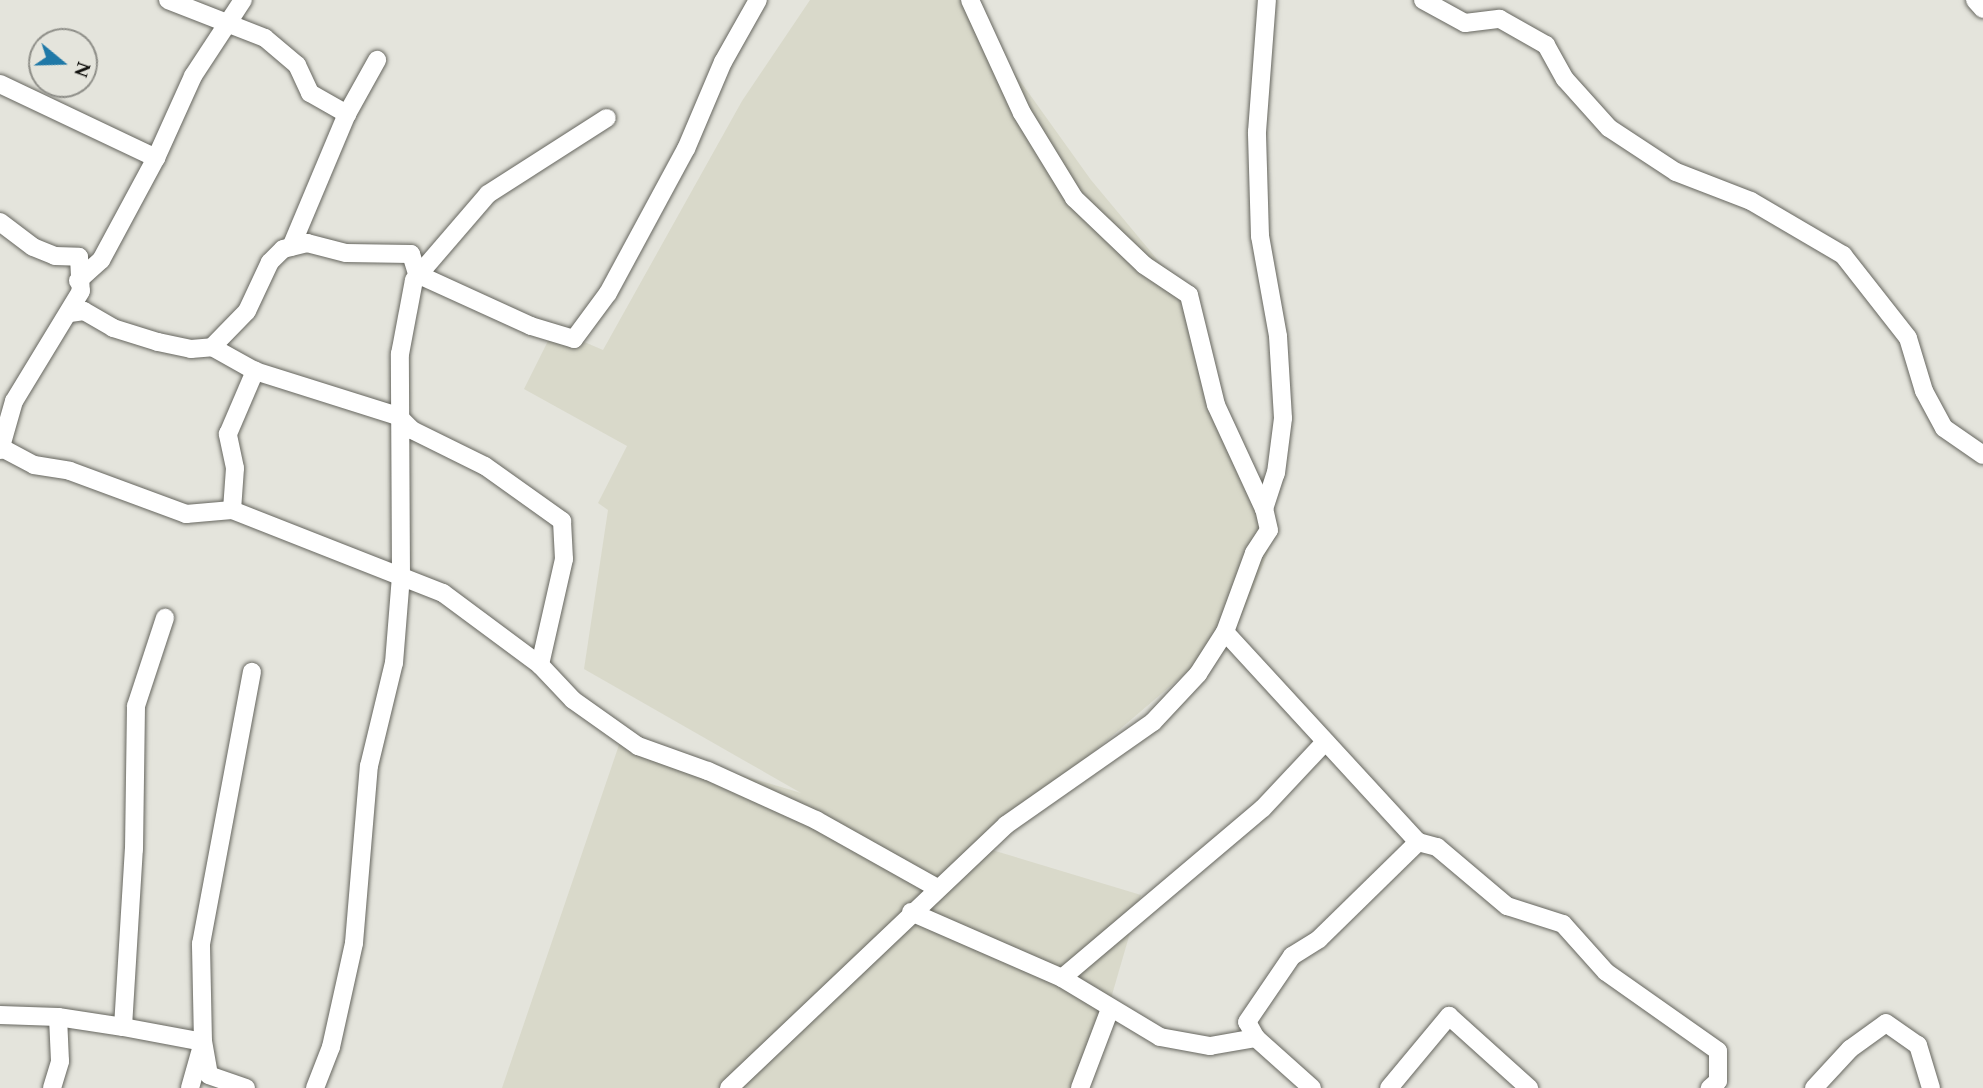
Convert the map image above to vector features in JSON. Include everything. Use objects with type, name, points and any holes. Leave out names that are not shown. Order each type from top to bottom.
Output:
[{"type":"street","points":[[168,0],[229,21],[265,38],[297,65],[310,93],[346,114]]},
{"type":"street","points":[[78,281],[101,260],[156,158],[193,76],[243,0]]},
{"type":"street","points":[[417,274],[531,326],[574,339],[608,293],[686,149],[723,62],[758,0]]},
{"type":"street","points":[[729,1088],[911,912],[1006,825],[1153,722],[1198,674],[1225,632],[1254,553],[1269,530],[1264,509],[1216,405],[1189,295],[1144,265],[1074,198],[1023,113],[970,0]]},
{"type":"street","points":[[1264,509],[1276,473],[1283,418],[1278,336],[1260,236],[1257,132],[1267,0]]},
{"type":"street","points":[[1423,0],[1465,23],[1500,19],[1546,45],[1565,79],[1609,128],[1676,172],[1751,201],[1843,255],[1908,338],[1924,391],[1944,428],[1983,455]]},
{"type":"street","points":[[1975,0],[1983,9]]},
{"type":"street","points":[[291,247],[346,114],[377,60]]},
{"type":"street","points":[[0,84],[156,158]]},
{"type":"street","points":[[417,274],[488,194],[607,118]]},
{"type":"street","points":[[0,222],[33,247],[55,256],[79,257],[78,281],[81,291],[14,401],[3,428],[1,449],[34,465],[70,471],[186,514],[232,510],[443,593],[540,665],[573,700],[638,747],[708,771],[816,820],[937,888]]},
{"type":"street","points":[[212,347],[247,311],[270,262],[291,247],[307,243],[346,253],[411,254],[417,274],[400,354],[398,416],[401,576],[394,663],[369,766],[354,943],[331,1047],[315,1088]]},
{"type":"street","points":[[70,313],[84,311],[113,328],[158,342],[191,349],[212,347],[255,370],[398,416],[412,430],[485,467],[562,521],[564,559],[540,665]]},
{"type":"street","points":[[232,510],[235,468],[228,434],[255,370]]},
{"type":"street","points":[[122,1027],[134,862],[136,706],[165,618]]},
{"type":"street","points":[[1225,632],[1418,842],[1437,847],[1507,906],[1563,924],[1606,972],[1701,1036],[1718,1051],[1718,1081],[1710,1088]]},
{"type":"street","points":[[246,1088],[209,1075],[203,1042],[201,944],[252,672]]},
{"type":"street","points":[[1062,978],[1263,808],[1325,742]]},
{"type":"street","points":[[1312,1088],[1256,1038],[1247,1022],[1292,956],[1319,939],[1418,842]]},
{"type":"street","points":[[911,912],[1062,978],[1160,1037],[1210,1046],[1256,1038]]},
{"type":"street","points":[[1080,1088],[1110,1009]]},
{"type":"street","points":[[0,1015],[58,1017],[203,1042]]},
{"type":"street","points":[[1389,1088],[1448,1016],[1529,1088]]},
{"type":"street","points":[[52,1088],[61,1061],[58,1017]]},
{"type":"street","points":[[1814,1088],[1850,1049],[1886,1023],[1917,1045],[1931,1088]]},
{"type":"street","points":[[190,1088],[203,1042]]},
{"type":"shaded area","points":[[810,0],[962,0],[1091,180],[1186,294],[1207,391],[1271,518],[1269,550],[1236,630],[982,847],[1141,895],[1085,1088],[502,1088],[621,739],[801,793],[584,669],[608,510],[598,503],[627,446],[524,389],[554,329],[603,350],[742,101]]}]
